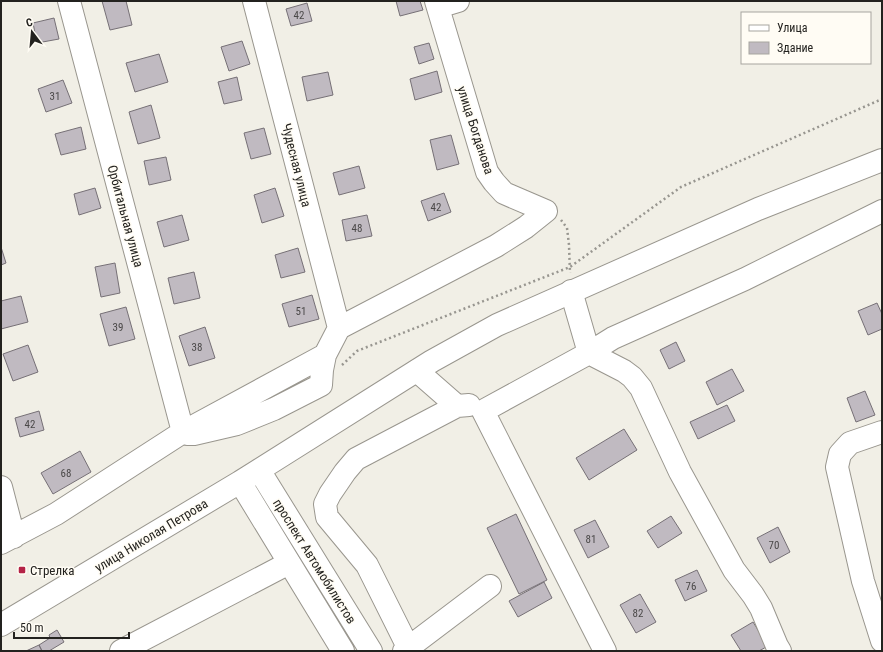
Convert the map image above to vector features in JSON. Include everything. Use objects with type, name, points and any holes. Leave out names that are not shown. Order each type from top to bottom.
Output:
[{"type":"street","name":"Орбитальная улица","points":[[69,1],[183,432]]},
{"type":"street","name":"Чудесная улица","points":[[254,1],[339,328]]},
{"type":"street","points":[[437,4],[458,1]]},
{"type":"street","name":"улица Богданова","points":[[437,4],[487,172],[504,193],[546,211]]},
{"type":"street","name":"улица Николая Петрова","points":[[1,625],[240,482],[432,361],[497,325],[758,209],[882,160]]},
{"type":"street","points":[[1,487],[8,540],[56,514],[183,432],[187,434],[194,434],[237,424],[274,409],[321,385],[322,370],[333,360],[339,328],[496,246],[526,227],[546,211]]},
{"type":"street","points":[[483,411],[614,338],[744,279],[882,211]]},
{"type":"street","points":[[571,291],[589,353],[632,377],[641,388],[680,472],[734,570],[761,608],[780,651]]},
{"type":"street","points":[[417,371],[457,406]]},
{"type":"street","points":[[490,586],[408,650],[367,565],[327,517],[325,504],[330,494],[356,459],[457,406],[471,405],[483,411],[605,651]]},
{"type":"street","points":[[882,432],[850,442],[840,454],[837,467],[863,581],[882,641]]},
{"type":"street","name":"проспект Автомобилистов","points":[[259,470],[371,651]]},
{"type":"street","name":"проспект Автомобилистов","points":[[240,482],[343,651]]},
{"type":"street","points":[[121,651],[289,563]]},
{"type":"path","points":[[333,360],[570,267],[681,187],[882,99]]},
{"type":"path","points":[[546,211],[558,215],[567,228],[570,267]]},
{"type":"building","points":[[102,1],[126,1],[132,25],[110,30]]},
{"type":"building","points":[[396,1],[420,1],[423,10],[400,16]]},
{"type":"building","points":[[307,3],[312,21],[291,26],[286,9]]},
{"type":"building","points":[[54,18],[59,39],[37,43],[33,23]]},
{"type":"building","points":[[242,41],[250,64],[229,71],[221,47]]},
{"type":"building","points":[[429,43],[434,59],[419,64],[414,47]]},
{"type":"building","points":[[159,54],[168,82],[135,92],[126,63]]},
{"type":"building","points":[[437,71],[442,92],[415,100],[410,79]]},
{"type":"building","points":[[328,72],[333,95],[307,101],[302,77]]},
{"type":"building","points":[[237,77],[242,100],[224,104],[218,82]]},
{"type":"building","points":[[63,80],[72,103],[46,112],[38,89]]},
{"type":"building","points":[[151,105],[160,138],[138,144],[129,112]]},
{"type":"building","points":[[81,127],[86,149],[61,155],[55,134]]},
{"type":"building","points":[[264,128],[271,154],[251,159],[244,133]]},
{"type":"building","points":[[451,135],[459,164],[437,170],[430,140]]},
{"type":"building","points":[[166,157],[171,180],[149,185],[144,161]]},
{"type":"building","points":[[359,166],[365,188],[339,195],[333,173]]},
{"type":"building","points":[[95,188],[101,208],[79,215],[74,194]]},
{"type":"building","points":[[275,188],[284,216],[262,223],[254,195]]},
{"type":"building","points":[[444,193],[451,212],[428,221],[421,201]]},
{"type":"building","points":[[182,215],[189,240],[164,247],[157,222]]},
{"type":"building","points":[[367,215],[372,236],[346,241],[342,220]]},
{"type":"building","points":[[1,247],[6,263],[1,265]]},
{"type":"building","points":[[298,248],[305,272],[281,278],[275,255]]},
{"type":"building","points":[[115,263],[120,293],[101,297],[95,267]]},
{"type":"building","points":[[194,272],[200,298],[174,304],[168,278]]},
{"type":"building","points":[[312,295],[319,319],[289,327],[282,304]]},
{"type":"building","points":[[21,296],[28,322],[1,329],[1,301]]},
{"type":"building","points":[[877,303],[882,314],[882,329],[868,335],[858,311]]},
{"type":"building","points":[[126,307],[135,339],[109,346],[100,314]]},
{"type":"building","points":[[205,327],[215,358],[189,366],[179,336]]},
{"type":"building","points":[[676,342],[685,361],[669,369],[660,350]]},
{"type":"building","points":[[28,345],[38,372],[13,381],[3,354]]},
{"type":"building","points":[[732,369],[744,391],[717,405],[706,382]]},
{"type":"building","points":[[865,391],[875,415],[856,422],[847,398]]},
{"type":"building","points":[[727,405],[735,421],[698,439],[690,422]]},
{"type":"building","points":[[39,411],[44,430],[20,437],[15,418]]},
{"type":"building","points":[[624,429],[637,450],[589,480],[576,458]]},
{"type":"building","points":[[80,451],[91,472],[53,494],[41,473]]},
{"type":"building","points":[[516,514],[547,580],[519,594],[487,528]]},
{"type":"building","points":[[671,516],[682,533],[658,548],[647,531]]},
{"type":"building","points":[[595,520],[609,547],[588,558],[574,530]]},
{"type":"building","points":[[778,527],[790,552],[770,563],[757,538]]},
{"type":"building","points":[[697,570],[707,591],[685,601],[675,580]]},
{"type":"building","points":[[544,582],[552,598],[518,617],[509,601]]},
{"type":"building","points":[[640,594],[656,622],[636,633],[620,605]]},
{"type":"building","points":[[753,622],[768,646],[759,651],[741,651],[731,635]]},
{"type":"building","points":[[57,630],[64,642],[49,651],[42,651],[39,645],[50,638],[49,635]]},
{"type":"building","points":[[39,645],[42,651],[26,651]]},
{"type":"place","name":"Стрелка","points":[[22,570]]}]
